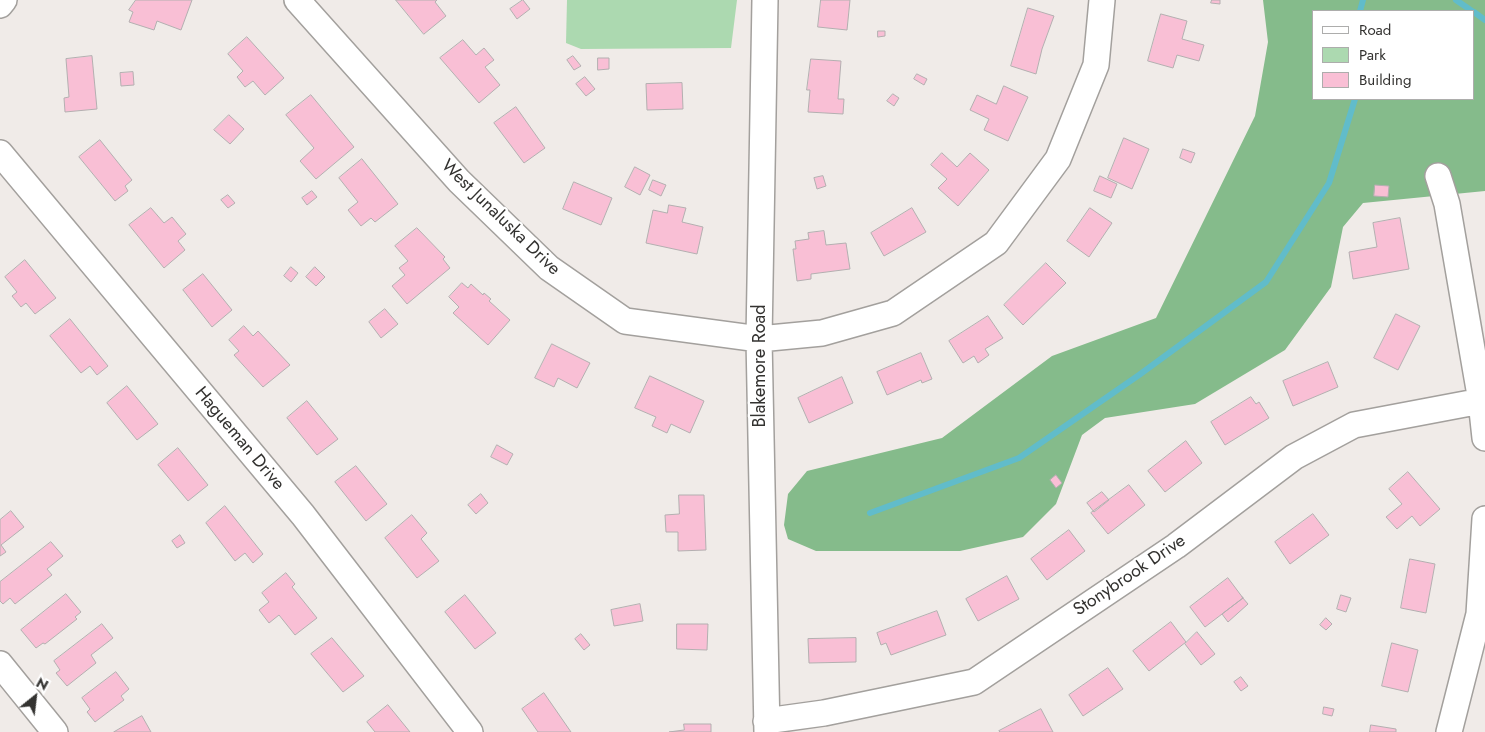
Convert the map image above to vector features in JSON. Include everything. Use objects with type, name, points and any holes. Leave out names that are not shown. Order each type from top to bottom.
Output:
[{"type":"street","points":[[0,5],[4,0]]},
{"type":"street","name":"West Junaluska Drive","points":[[297,0],[458,181],[549,268],[625,320],[759,339],[822,333],[893,313],[996,243],[1058,159],[1096,65],[1102,0]]},
{"type":"street","name":"Blakemore Road","points":[[765,0],[759,339],[767,727]]},
{"type":"street","name":"Hagueman Drive","points":[[0,153],[303,515],[470,732]]},
{"type":"street","points":[[1438,176],[1446,204],[1481,401],[1485,438]]},
{"type":"street","name":"Stonybrook Drive","points":[[767,727],[824,713],[974,682],[1176,546],[1294,457],[1354,424],[1481,401]]},
{"type":"street","points":[[1449,732],[1479,614],[1485,519]]},
{"type":"street","points":[[0,664],[55,732]]},
{"type":"green space","points":[[567,0],[737,0],[731,48],[581,49],[566,43]]},
{"type":"green space","points":[[1263,0],[1485,0],[1485,191],[1363,203],[1343,227],[1331,287],[1285,350],[1195,404],[1105,418],[1082,435],[1056,504],[1023,537],[960,551],[816,551],[788,539],[784,525],[788,494],[807,471],[942,438],[1052,356],[1156,318],[1255,116],[1268,42]]},
{"type":"building","points":[[136,0],[192,0],[181,30],[157,21],[154,30],[129,22],[133,12],[129,10]]},
{"type":"building","points":[[396,0],[437,0],[435,2],[446,16],[424,34]]},
{"type":"building","points":[[523,0],[530,9],[517,19],[510,9]]},
{"type":"building","points":[[821,0],[850,0],[847,30],[818,27]]},
{"type":"building","points":[[1212,0],[1220,0],[1220,4],[1211,3]]},
{"type":"building","points":[[1028,8],[1054,16],[1042,49],[1036,74],[1011,66]]},
{"type":"building","points":[[1161,14],[1187,21],[1182,39],[1204,45],[1199,61],[1177,55],[1173,68],[1148,61]]},
{"type":"building","points":[[878,31],[885,31],[885,36],[878,37]]},
{"type":"building","points":[[247,37],[284,78],[265,95],[253,81],[245,87],[237,77],[243,71],[228,54]]},
{"type":"building","points":[[463,40],[476,55],[484,48],[494,60],[485,67],[500,85],[479,103],[440,58]]},
{"type":"building","points":[[92,56],[97,109],[65,112],[64,98],[69,97],[66,59]]},
{"type":"building","points":[[573,56],[581,66],[574,70],[567,60]]},
{"type":"building","points":[[598,58],[609,58],[609,69],[598,70]]},
{"type":"building","points":[[811,59],[841,61],[838,99],[844,99],[843,114],[808,112],[810,90],[807,90]]},
{"type":"building","points":[[133,72],[134,85],[121,86],[120,73]]},
{"type":"building","points":[[917,74],[927,79],[924,85],[914,79]]},
{"type":"building","points":[[585,77],[595,89],[586,96],[576,84]]},
{"type":"building","points":[[682,83],[683,109],[647,110],[646,84]]},
{"type":"building","points":[[1004,86],[1028,97],[1008,141],[984,130],[989,119],[970,110],[977,95],[996,104]]},
{"type":"building","points":[[893,94],[899,98],[894,106],[887,101]]},
{"type":"building","points":[[311,95],[354,147],[316,179],[300,161],[314,148],[286,115]]},
{"type":"building","points":[[516,107],[545,148],[524,163],[494,123]]},
{"type":"building","points":[[229,115],[244,129],[230,144],[214,130]]},
{"type":"building","points":[[1124,138],[1149,149],[1132,189],[1108,178]]},
{"type":"building","points":[[100,140],[132,180],[125,186],[128,191],[115,201],[79,157]]},
{"type":"building","points":[[1183,149],[1195,153],[1191,163],[1180,158]]},
{"type":"building","points":[[942,153],[957,167],[970,153],[989,170],[958,206],[938,188],[947,179],[931,165]]},
{"type":"building","points":[[362,159],[398,204],[375,222],[371,218],[361,226],[348,210],[358,202],[339,178]]},
{"type":"building","points":[[635,167],[650,175],[640,195],[625,187]]},
{"type":"building","points":[[823,176],[826,186],[817,189],[814,178]]},
{"type":"building","points":[[1100,176],[1117,184],[1111,198],[1094,191]]},
{"type":"building","points":[[653,180],[666,185],[661,196],[649,190]]},
{"type":"building","points":[[574,182],[612,198],[601,225],[563,209]]},
{"type":"building","points":[[1375,185],[1389,186],[1388,197],[1374,196]]},
{"type":"building","points":[[312,191],[317,197],[307,205],[302,198]]},
{"type":"building","points":[[228,195],[235,203],[228,208],[221,200]]},
{"type":"building","points":[[669,205],[686,208],[682,222],[703,227],[697,254],[646,243],[653,210],[667,213]]},
{"type":"building","points":[[151,208],[164,223],[172,217],[186,234],[178,241],[185,250],[164,268],[129,225]]},
{"type":"building","points":[[912,208],[926,232],[884,256],[871,233]]},
{"type":"building","points":[[1090,208],[1112,223],[1089,257],[1067,241]]},
{"type":"building","points":[[1400,218],[1409,269],[1353,279],[1349,252],[1377,247],[1373,223]]},
{"type":"building","points":[[417,228],[445,257],[443,259],[450,268],[407,304],[392,286],[405,275],[399,268],[408,261],[395,246]]},
{"type":"building","points":[[824,231],[826,245],[846,243],[850,269],[811,274],[811,279],[797,281],[793,249],[796,249],[795,241],[809,239],[808,233]]},
{"type":"building","points":[[25,260],[56,298],[35,314],[26,303],[21,307],[12,296],[17,292],[5,277]]},
{"type":"building","points":[[1046,263],[1066,283],[1023,325],[1004,305]]},
{"type":"building","points":[[291,267],[298,273],[291,282],[284,276]]},
{"type":"building","points":[[315,267],[325,277],[316,286],[306,277]]},
{"type":"building","points":[[203,274],[232,310],[212,327],[183,290]]},
{"type":"building","points":[[462,283],[468,288],[471,284],[483,295],[484,293],[491,299],[489,301],[510,320],[488,345],[453,313],[459,307],[449,297]]},
{"type":"building","points":[[385,309],[398,324],[381,338],[369,322]]},
{"type":"building","points":[[1396,314],[1420,326],[1398,370],[1374,358]]},
{"type":"building","points":[[988,316],[1003,338],[985,349],[989,355],[978,363],[974,356],[963,363],[949,341]]},
{"type":"building","points":[[70,319],[108,366],[97,375],[90,366],[81,373],[50,336]]},
{"type":"building","points":[[244,326],[253,336],[258,331],[290,365],[263,387],[234,355],[239,351],[229,340]]},
{"type":"building","points":[[552,344],[590,363],[577,388],[558,378],[554,387],[535,378]]},
{"type":"building","points":[[921,353],[932,379],[922,383],[921,380],[887,395],[877,372]]},
{"type":"building","points":[[1328,362],[1338,387],[1293,406],[1283,381]]},
{"type":"building","points":[[650,376],[704,401],[690,433],[671,424],[667,433],[652,426],[656,417],[635,408]]},
{"type":"building","points":[[842,377],[853,403],[809,423],[798,398]]},
{"type":"building","points":[[127,386],[158,424],[137,440],[107,403]]},
{"type":"building","points":[[1251,397],[1256,404],[1259,402],[1269,418],[1225,445],[1211,422]]},
{"type":"building","points":[[307,401],[338,439],[317,455],[287,418]]},
{"type":"building","points":[[1186,441],[1202,463],[1165,492],[1148,471]]},
{"type":"building","points":[[497,445],[513,454],[507,465],[491,457]]},
{"type":"building","points":[[178,448],[208,485],[188,501],[158,465]]},
{"type":"building","points":[[356,466],[387,504],[366,521],[335,482]]},
{"type":"building","points":[[1408,472],[1440,509],[1420,526],[1412,516],[1397,529],[1386,517],[1402,504],[1389,489]]},
{"type":"building","points":[[1056,475],[1062,483],[1056,488],[1050,480]]},
{"type":"building","points":[[1129,485],[1145,505],[1108,534],[1091,513]]},
{"type":"building","points":[[1102,492],[1109,500],[1094,512],[1087,503]]},
{"type":"building","points":[[481,494],[488,503],[476,514],[468,505]]},
{"type":"building","points":[[679,495],[704,495],[706,550],[678,551],[678,532],[666,532],[665,515],[679,514]]},
{"type":"building","points":[[225,506],[263,554],[253,563],[245,553],[235,561],[206,523]]},
{"type":"building","points":[[11,511],[24,527],[1,545],[6,552],[0,556],[0,520]]},
{"type":"building","points":[[1313,514],[1329,535],[1290,564],[1275,542]]},
{"type":"building","points":[[412,515],[427,533],[421,539],[439,561],[417,578],[385,538]]},
{"type":"building","points":[[1069,530],[1085,551],[1047,580],[1031,559]]},
{"type":"building","points":[[180,535],[185,543],[177,548],[172,541]]},
{"type":"building","points":[[51,542],[63,556],[47,569],[52,575],[15,604],[10,598],[3,604],[0,601],[0,582]]},
{"type":"building","points":[[1410,559],[1435,564],[1426,613],[1401,608]]},
{"type":"building","points":[[286,573],[295,584],[292,587],[317,618],[295,635],[279,615],[269,623],[259,610],[269,602],[262,593]]},
{"type":"building","points":[[1007,576],[1019,599],[978,621],[966,599]]},
{"type":"building","points":[[1228,578],[1243,598],[1205,627],[1190,607]]},
{"type":"building","points":[[66,594],[81,612],[75,617],[77,619],[45,644],[43,643],[36,648],[21,630]]},
{"type":"building","points":[[465,595],[496,633],[475,649],[445,612]]},
{"type":"building","points":[[1341,595],[1351,598],[1346,612],[1337,609]]},
{"type":"building","points":[[1243,598],[1248,604],[1228,622],[1222,614]]},
{"type":"building","points":[[640,604],[643,621],[614,626],[611,610]]},
{"type":"building","points":[[937,611],[946,635],[891,655],[886,643],[881,645],[877,633]]},
{"type":"building","points":[[1326,618],[1332,624],[1326,630],[1320,625]]},
{"type":"building","points":[[1171,622],[1186,642],[1149,671],[1133,651]]},
{"type":"building","points":[[102,624],[113,638],[91,655],[96,663],[67,686],[56,673],[60,670],[54,661]]},
{"type":"building","points":[[677,624],[708,624],[707,650],[677,649]]},
{"type":"building","points":[[1197,632],[1215,654],[1201,665],[1185,644]]},
{"type":"building","points":[[581,634],[590,645],[584,650],[575,639]]},
{"type":"building","points":[[332,638],[364,676],[343,692],[311,654]]},
{"type":"building","points":[[856,638],[856,662],[809,663],[808,639]]},
{"type":"building","points":[[1392,643],[1418,650],[1408,692],[1382,686]]},
{"type":"building","points":[[1108,668],[1123,689],[1083,716],[1069,695]]},
{"type":"building","points":[[116,672],[129,689],[121,696],[124,700],[95,722],[87,712],[90,709],[82,698]]},
{"type":"building","points":[[1241,677],[1248,686],[1241,691],[1234,682]]},
{"type":"building","points":[[544,693],[571,732],[538,732],[522,709]]},
{"type":"building","points":[[388,705],[410,732],[375,732],[367,722]]},
{"type":"building","points":[[1324,707],[1334,709],[1332,716],[1323,714]]},
{"type":"building","points":[[1041,709],[1053,732],[999,731]]},
{"type":"building","points":[[142,716],[151,732],[114,732]]},
{"type":"building","points":[[684,724],[711,724],[711,732],[669,732],[684,730]]},
{"type":"building","points":[[1371,725],[1396,729],[1396,732],[1370,732]]},
{"type":"waterway","points":[[1360,10],[1363,0]]},
{"type":"waterway","points":[[1456,0],[1471,10]]},
{"type":"waterway","points":[[1475,13],[1485,20]]},
{"type":"waterway","points":[[870,513],[1019,458],[1139,375],[1266,282],[1329,183],[1355,100]]}]
